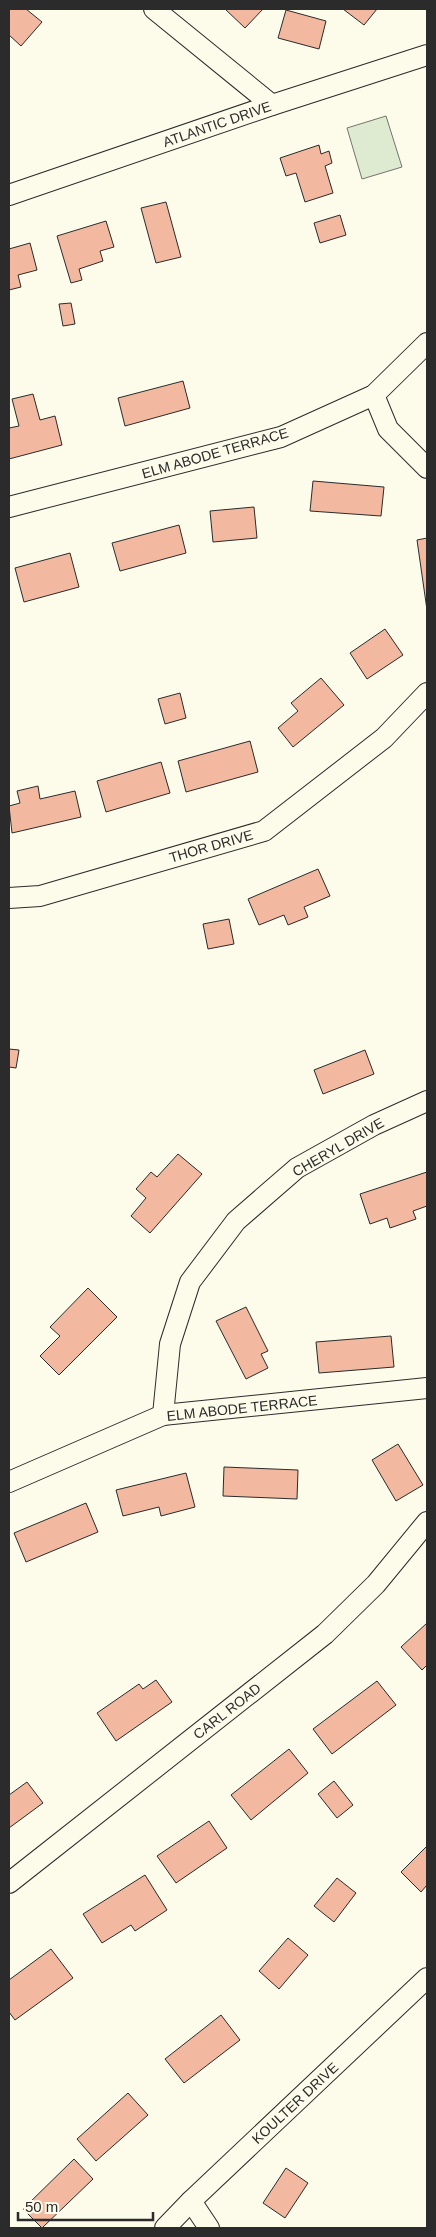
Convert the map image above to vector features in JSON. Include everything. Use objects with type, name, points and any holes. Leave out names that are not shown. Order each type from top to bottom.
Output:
[{"type":"street","points":[[154,9],[272,105]]},
{"type":"street","name":"ATLANTIC DRIVE","points":[[9,195],[272,105],[427,55]]},
{"type":"street","name":"ELM ABODE TERRACE","points":[[9,507],[280,437],[374,395],[427,344]]},
{"type":"street","points":[[374,395],[388,430],[427,468]]},
{"type":"street","name":"THOR DRIVE","points":[[9,898],[40,896],[264,831],[384,738],[427,693]]},
{"type":"street","name":"CHERYL DRIVE","points":[[163,1416],[170,1344],[190,1282],[236,1221],[297,1168],[374,1125],[427,1101]]},
{"type":"street","name":"ELM ABODE TERRACE","points":[[9,1482],[163,1416],[427,1388]]},
{"type":"street","name":"CARL ROAD","points":[[9,1883],[325,1634],[376,1584],[427,1522]]},
{"type":"street","name":"KOULTER DRIVE","points":[[165,2228],[191,2201],[427,1978]]},
{"type":"street","points":[[191,2201],[209,2228]]},
{"type":"green space","points":[[386,116],[402,167],[362,179],[347,128]]},
{"type":"building","points":[[9,9],[26,9],[42,22],[21,46],[9,35]]},
{"type":"building","points":[[225,9],[263,9],[245,28]]},
{"type":"building","points":[[343,9],[377,9],[364,25]]},
{"type":"building","points":[[286,10],[326,21],[319,49],[278,38]]},
{"type":"building","points":[[319,145],[321,154],[329,151],[332,163],[325,166],[333,193],[305,202],[296,173],[286,176],[280,158]]},
{"type":"building","points":[[166,202],[181,257],[156,263],[141,208]]},
{"type":"building","points":[[340,215],[346,235],[320,243],[314,223]]},
{"type":"building","points":[[106,221],[114,247],[100,251],[103,261],[79,269],[82,280],[71,283],[57,236]]},
{"type":"building","points":[[30,243],[37,270],[18,275],[21,287],[9,290],[9,249]]},
{"type":"building","points":[[71,303],[75,324],[63,326],[59,304]]},
{"type":"building","points":[[183,381],[190,408],[125,426],[118,398]]},
{"type":"building","points":[[33,394],[40,420],[55,416],[62,445],[9,459],[9,428],[19,426],[12,399]]},
{"type":"building","points":[[313,481],[384,487],[381,516],[310,511]]},
{"type":"building","points":[[254,507],[257,538],[213,542],[210,511]]},
{"type":"building","points":[[179,525],[186,553],[120,571],[112,543]]},
{"type":"building","points":[[427,538],[427,610],[417,540]]},
{"type":"building","points":[[70,553],[79,587],[24,602],[15,568]]},
{"type":"building","points":[[385,629],[403,655],[367,679],[350,653]]},
{"type":"building","points":[[321,678],[344,705],[293,747],[278,728],[298,711],[291,703]]},
{"type":"building","points":[[180,693],[186,718],[165,724],[158,699]]},
{"type":"building","points":[[250,741],[258,772],[186,792],[178,761]]},
{"type":"building","points":[[161,762],[170,793],[106,812],[97,781]]},
{"type":"building","points":[[38,786],[40,799],[75,791],[81,817],[12,833],[9,806],[20,803],[17,791]]},
{"type":"building","points":[[318,869],[330,896],[304,907],[308,917],[288,925],[284,915],[259,925],[248,899]]},
{"type":"building","points":[[229,919],[234,944],[208,949],[203,924]]},
{"type":"building","points":[[9,1049],[19,1050],[16,1068],[9,1067]]},
{"type":"building","points":[[365,1050],[374,1074],[323,1094],[314,1070]]},
{"type":"building","points":[[178,1154],[202,1174],[150,1233],[131,1216],[146,1198],[136,1189],[151,1172],[157,1177]]},
{"type":"building","points":[[427,1172],[427,1206],[413,1211],[416,1219],[390,1228],[387,1218],[370,1224],[360,1194]]},
{"type":"building","points":[[88,1288],[117,1317],[59,1375],[40,1356],[60,1336],[50,1327]]},
{"type":"building","points":[[246,1307],[268,1351],[261,1354],[268,1368],[246,1379],[216,1321]]},
{"type":"building","points":[[391,1336],[394,1367],[319,1373],[316,1342]]},
{"type":"building","points":[[398,1444],[423,1485],[396,1501],[372,1460]]},
{"type":"building","points":[[224,1467],[298,1470],[297,1499],[223,1496]]},
{"type":"building","points":[[186,1473],[195,1507],[161,1516],[159,1507],[123,1516],[116,1490]]},
{"type":"building","points":[[86,1503],[98,1532],[26,1562],[14,1533]]},
{"type":"building","points":[[427,1623],[427,1665],[422,1670],[401,1647]]},
{"type":"building","points":[[156,1680],[172,1702],[116,1741],[97,1713],[139,1684],[143,1689]]},
{"type":"building","points":[[377,1681],[396,1705],[332,1754],[313,1729]]},
{"type":"building","points":[[289,1749],[308,1773],[251,1820],[231,1795]]},
{"type":"building","points":[[334,1781],[353,1805],[337,1818],[318,1794]]},
{"type":"building","points":[[27,1782],[43,1803],[9,1828],[9,1795]]},
{"type":"building","points":[[209,1821],[227,1848],[176,1883],[157,1856]]},
{"type":"building","points":[[427,1846],[427,1885],[421,1892],[401,1872]]},
{"type":"building","points":[[145,1875],[167,1910],[135,1931],[131,1925],[102,1943],[83,1914]]},
{"type":"building","points":[[337,1878],[356,1893],[334,1922],[314,1906]]},
{"type":"building","points":[[288,1938],[308,1955],[279,1989],[259,1971]]},
{"type":"building","points":[[51,1949],[73,1978],[15,2020],[9,2012],[9,1980]]},
{"type":"building","points":[[221,2015],[240,2040],[184,2083],[165,2059]]},
{"type":"building","points":[[128,2093],[148,2115],[96,2161],[77,2139]]},
{"type":"building","points":[[74,2159],[93,2179],[42,2228],[23,2209]]},
{"type":"building","points":[[286,2168],[308,2183],[285,2218],[263,2203]]}]
